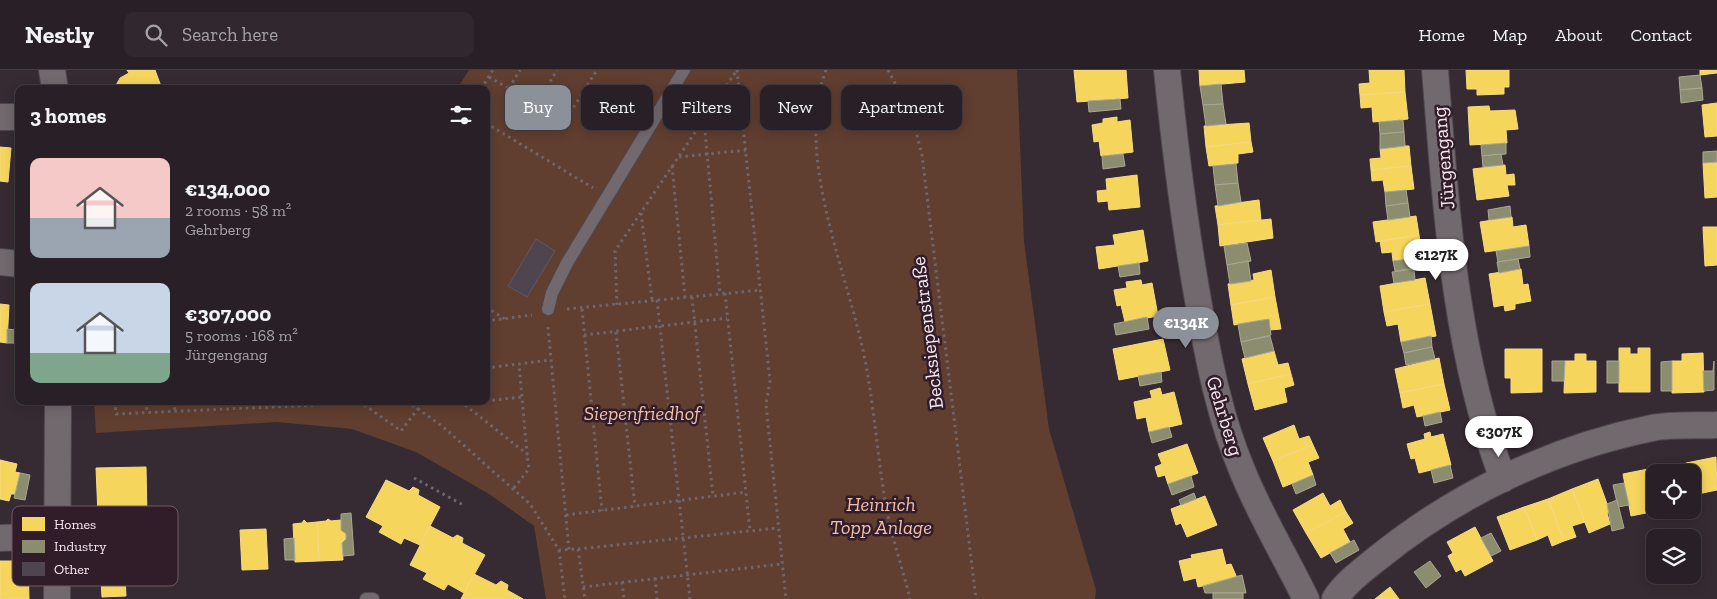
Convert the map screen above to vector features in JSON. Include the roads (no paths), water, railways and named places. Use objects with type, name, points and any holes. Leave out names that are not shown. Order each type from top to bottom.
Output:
[{"type":"street","points":[[52,70],[54,85]]},
{"type":"street","name":"Gehrberg","points":[[1167,70],[1185,232],[1209,360],[1223,416],[1242,470],[1265,523],[1306,599]]},
{"type":"street","name":"Jürgengang","points":[[1435,70],[1450,235],[1463,326],[1487,434],[1503,479]]},
{"type":"street","points":[[0,117],[15,116]]},
{"type":"street","points":[[0,262],[15,264]]},
{"type":"street","points":[[56,506],[58,405]]},
{"type":"street","points":[[1335,599],[1368,566],[1404,536],[1437,514],[1503,479],[1561,454],[1654,428],[1717,425]]},
{"type":"street","points":[[57,586],[57,599]]},
{"type":"lane","points":[[548,309],[560,275],[684,70]]},
{"type":"lane","points":[[366,599],[373,599]]},
{"type":"park label","name":"Siepenfriedhof","points":[[642,413]]},
{"type":"park label","name":"Heinrich Topp Anlage","points":[[881,516]]}]
